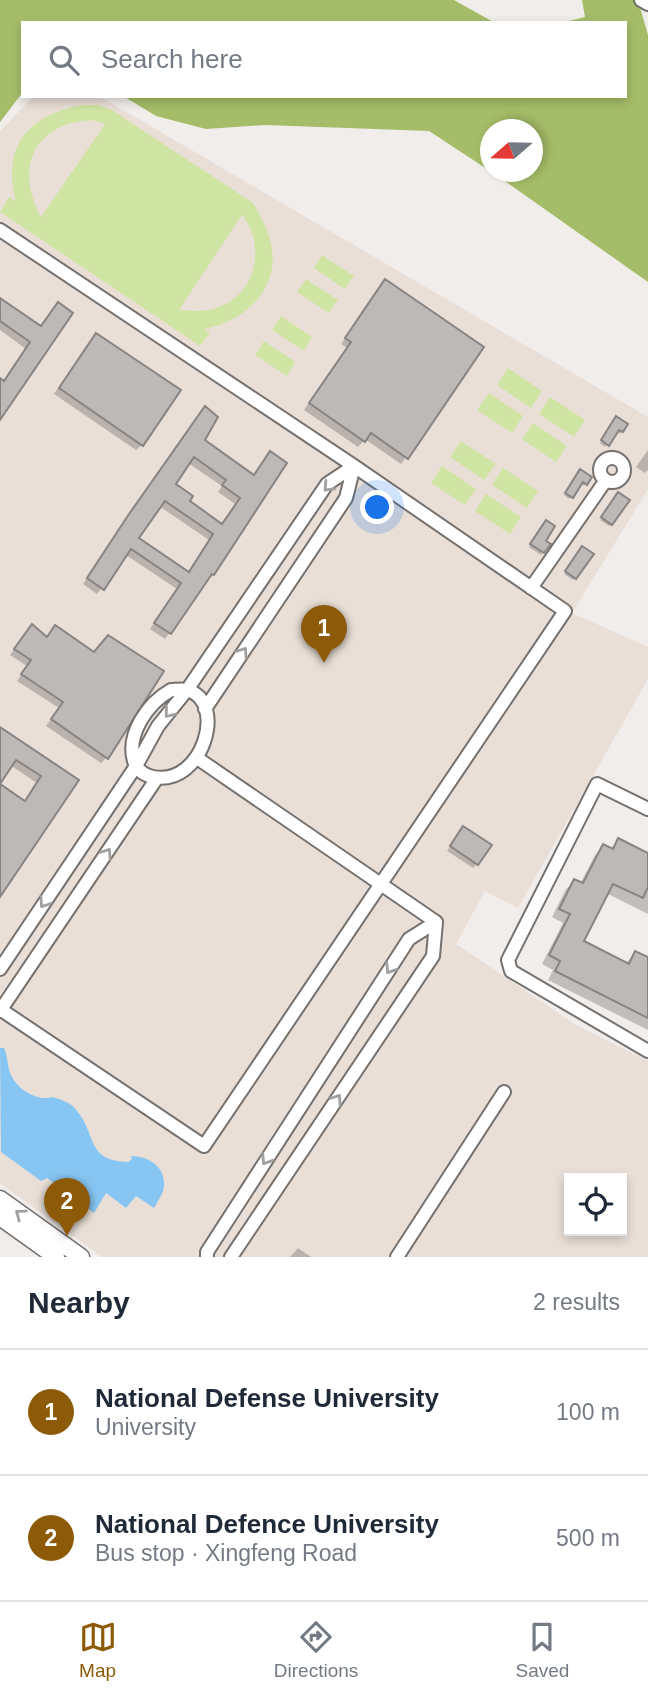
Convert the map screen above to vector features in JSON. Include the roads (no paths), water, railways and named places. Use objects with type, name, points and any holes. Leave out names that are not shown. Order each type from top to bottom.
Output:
[{"type":"main road","points":[[0,1199],[81,1257]]},
{"type":"main road","points":[[0,1217],[56,1257]]},
{"type":"street","points":[[641,0],[648,4]]},
{"type":"street","points":[[0,230],[354,466],[565,611],[204,1146],[0,1010],[157,778]]},
{"type":"street","points":[[0,969],[136,766],[158,726],[187,690],[327,484],[354,466]]},
{"type":"street","points":[[205,709],[346,498],[354,466]]},
{"type":"street","points":[[531,588],[606,480]]},
{"type":"street","points":[[171,690],[187,690],[199,697],[205,709],[208,724],[205,742],[188,768],[167,777],[157,778],[145,775],[136,766],[131,751],[132,736],[159,696],[171,690]]},
{"type":"street","points":[[197,758],[436,922]]},
{"type":"street","points":[[648,809],[597,784],[508,960],[511,971],[648,1051]]},
{"type":"street","points":[[207,1257],[207,1252],[409,939],[436,922]]},
{"type":"street","points":[[230,1257],[433,956],[436,922]]},
{"type":"street","points":[[397,1257],[504,1092]]},
{"type":"water","points":[[0,1048],[4,1048],[10,1072],[18,1085],[29,1094],[41,1098],[53,1097],[75,1108],[94,1145],[105,1157],[128,1162],[132,1159],[131,1156],[144,1158],[159,1168],[164,1187],[154,1208],[136,1196],[126,1208],[106,1193],[94,1213],[47,1178],[41,1181],[1,1152]]},
{"type":"place","name":"National Defense University","points":[[324,663]]},
{"type":"place","name":"National Defence University","points":[[67,1236]]}]
